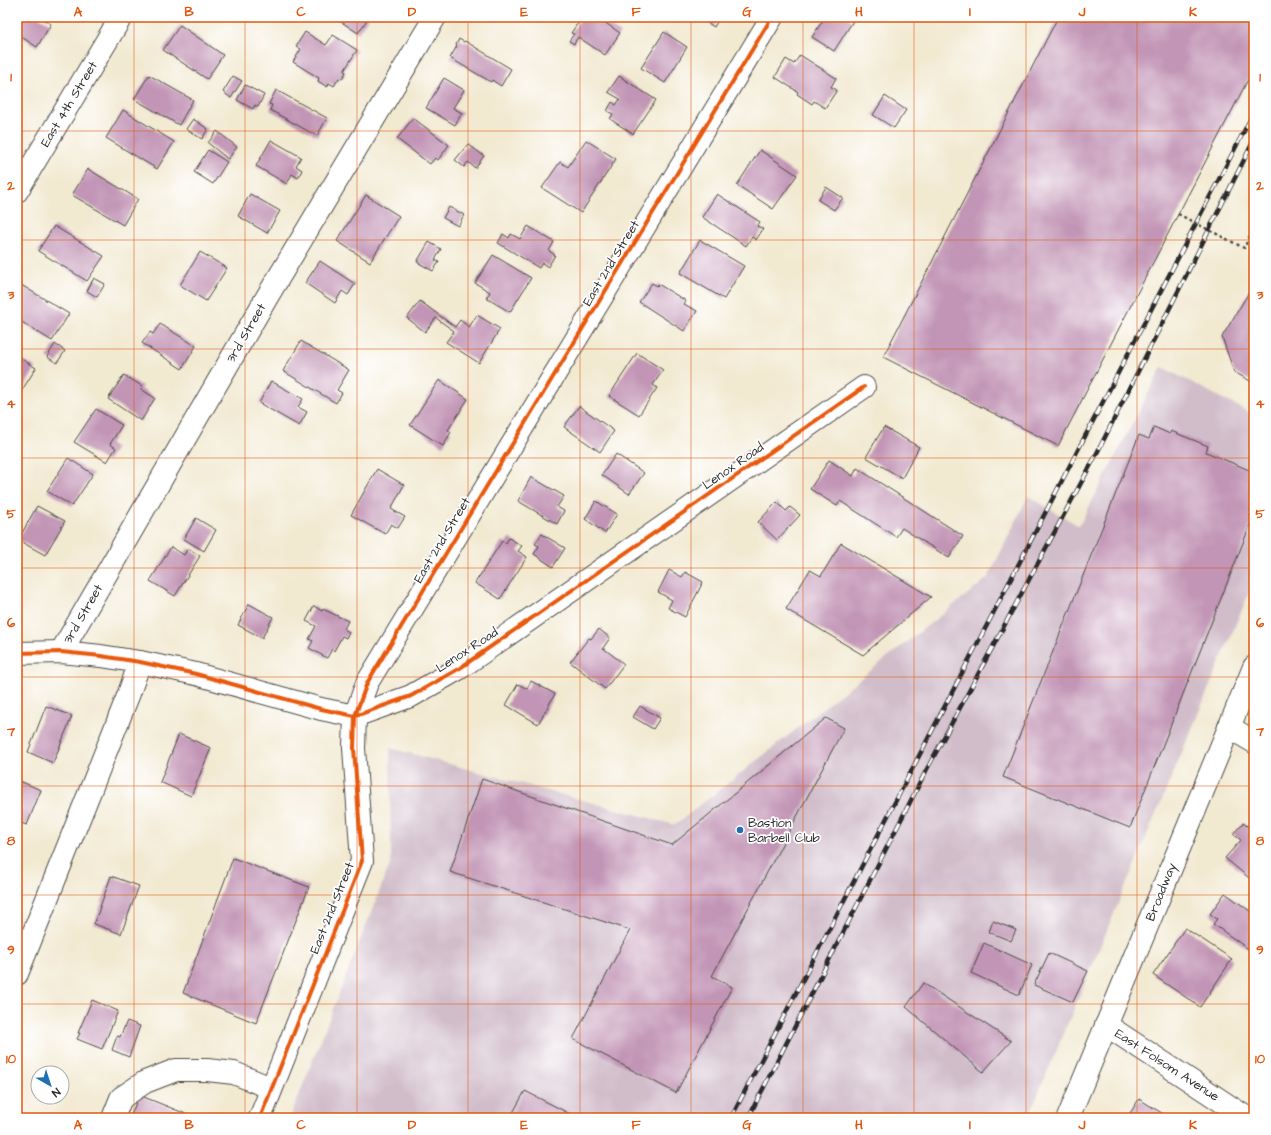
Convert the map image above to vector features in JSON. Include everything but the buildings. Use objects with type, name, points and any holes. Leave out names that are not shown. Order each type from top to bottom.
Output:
[{"type":"street","name":"East 4th Street","points":[[17,191],[121,17]]},
{"type":"street","name":"3rd Street","points":[[61,652],[263,303],[435,17]]},
{"type":"street","name":"East 2nd Street","points":[[260,1118],[362,861],[354,748],[355,716],[367,683],[772,17]]},
{"type":"street","name":"Lenox Road","points":[[355,716],[411,696],[460,668],[864,387]]},
{"type":"street","points":[[17,653],[61,652],[140,662],[196,674],[321,709],[355,716]]},
{"type":"street","points":[[17,974],[128,696],[140,662]]},
{"type":"street","name":"Broadway","points":[[1068,1118],[1254,667]]},
{"type":"street","points":[[1229,727],[1254,742]]},
{"type":"street","name":"East Folsom Avenue","points":[[1106,1025],[1248,1118]]},
{"type":"street","points":[[113,1118],[121,1098],[145,1082],[176,1070],[207,1070],[234,1073],[271,1088]]},
{"type":"path","points":[[1178,214],[1244,248],[1252,232],[1254,233]]},
{"type":"shaded area","points":[[1162,367],[1254,415],[1254,581],[1028,1118],[290,1118],[391,862],[390,748],[675,825],[988,578],[1028,496],[1079,526]]},
{"type":"railway","points":[[731,1118],[1254,112]]},
{"type":"railway","points":[[748,1118],[927,769],[1095,457],[1254,140]]},
{"type":"cycle path","points":[[260,1118],[362,861],[354,748],[355,716],[367,683],[772,17]]},
{"type":"cycle path","points":[[17,653],[61,652],[140,662],[196,674],[321,709],[355,716],[411,696],[460,668],[864,387]]},
{"type":"place","name":"Bastion Barbell Club","points":[[740,830]]}]
